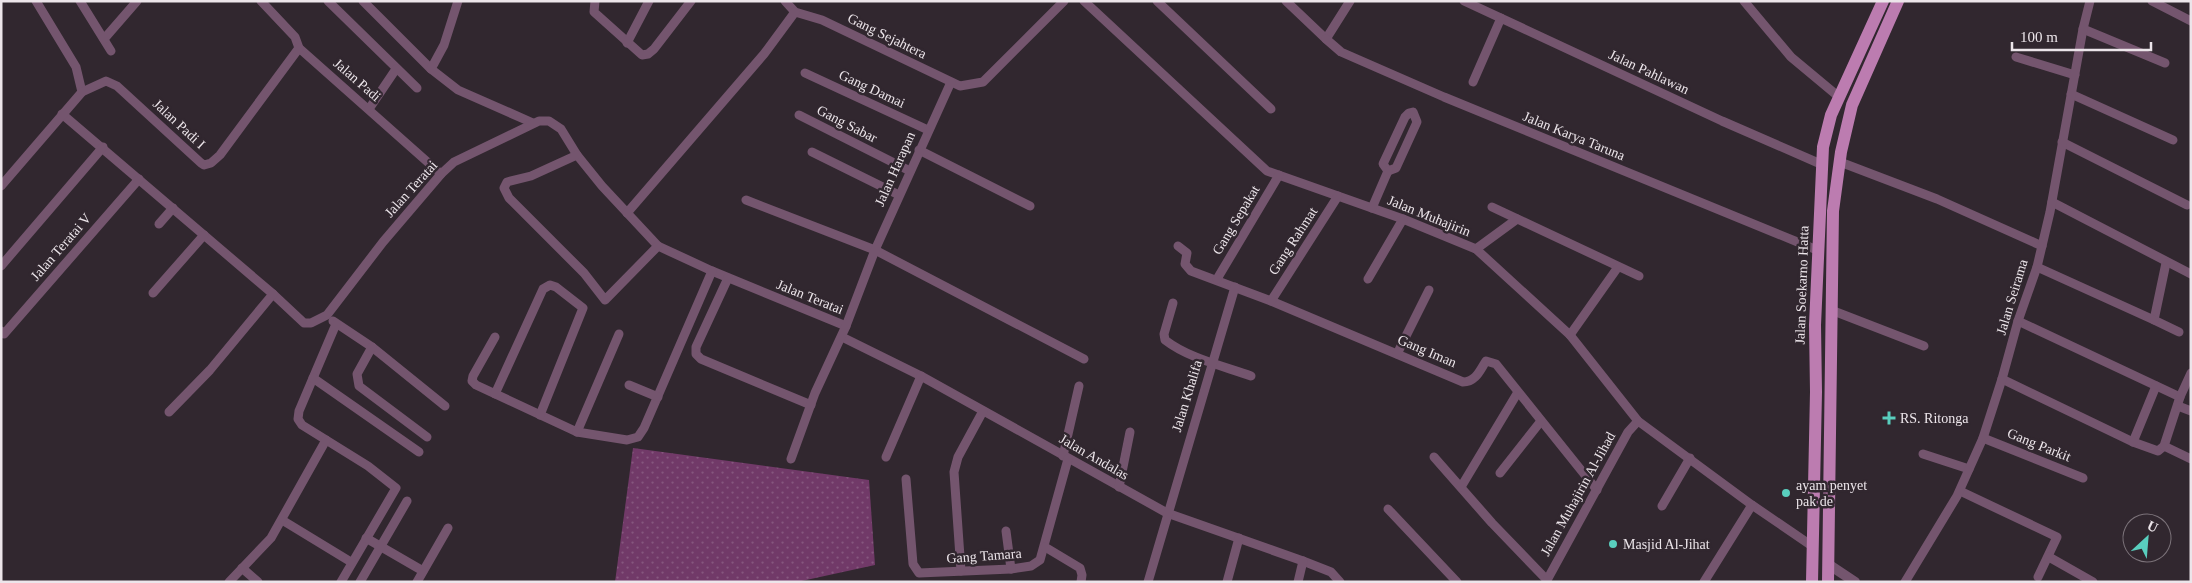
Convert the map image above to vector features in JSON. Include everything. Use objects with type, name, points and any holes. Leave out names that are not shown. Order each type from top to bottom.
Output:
[{"type":"main road","name":"Jalan Soekarno Hatta","points":[[1812,582],[1816,392],[1814,325],[1823,147],[1832,114],[1883,1]]},
{"type":"main road","name":"Jalan Soekarno Hatta","points":[[1828,582],[1832,211],[1852,105],[1898,1]]},
{"type":"main road","points":[[1814,325],[1830,326]]},
{"type":"street","points":[[1,186],[82,92],[76,67],[36,1]]},
{"type":"street","points":[[80,1],[111,51]]},
{"type":"street","name":"Jalan Padi","points":[[261,1],[295,37],[299,48],[441,174]]},
{"type":"street","points":[[328,1],[417,88]]},
{"type":"street","points":[[363,1],[431,69],[458,90],[533,123]]},
{"type":"street","points":[[431,69],[444,45],[458,1]]},
{"type":"street","points":[[595,1],[594,12],[627,43],[642,54],[648,54],[691,1]]},
{"type":"street","points":[[627,43],[649,1]]},
{"type":"street","points":[[627,212],[764,54],[795,12],[785,1]]},
{"type":"street","points":[[951,82],[960,86],[983,82],[1064,1]]},
{"type":"street","name":"Jalan Muhajirin","points":[[1084,1],[1267,171],[1403,219],[1476,249],[1570,335],[1638,421],[1752,505],[1812,546]]},
{"type":"street","points":[[1158,1],[1271,109]]},
{"type":"street","name":"Jalan Karya Taruna","points":[[1286,1],[1341,52],[1444,97],[1817,250]]},
{"type":"street","points":[[1326,39],[1350,1]]},
{"type":"street","name":"Jalan Pahlawan","points":[[1464,1],[1722,121],[1823,165]]},
{"type":"street","points":[[1744,1],[1791,57],[1839,97]]},
{"type":"street","name":"Jalan Seirama","points":[[1905,582],[1960,491],[1983,438],[2002,379],[2042,246],[2090,1]]},
{"type":"street","points":[[2152,1],[2191,21]]},
{"type":"street","points":[[104,39],[133,3]]},
{"type":"street","name":"Gang Sejahtera","points":[[795,12],[822,20],[951,82]]},
{"type":"street","points":[[1472,82],[1501,18]]},
{"type":"street","points":[[2083,29],[2165,62]]},
{"type":"street","name":"Jalan Padi I","points":[[82,92],[106,81],[117,86],[201,163],[207,165],[220,155],[299,48]]},
{"type":"street","points":[[2016,57],[2074,75]]},
{"type":"street","points":[[369,109],[396,68]]},
{"type":"street","name":"Gang Damai","points":[[805,73],[928,130]]},
{"type":"street","name":"Jalan Harapan","points":[[790,459],[811,405],[842,337],[875,250],[951,82]]},
{"type":"street","points":[[2071,94],[2172,140]]},
{"type":"street","points":[[1372,208],[1388,171],[1396,168],[1417,122],[1413,112],[1409,113],[1405,118],[1383,164],[1388,171]]},
{"type":"street","points":[[62,114],[103,147],[304,323],[312,323],[327,315],[336,324],[372,348],[445,406]]},
{"type":"street","name":"Gang Sabar","points":[[799,115],[910,171]]},
{"type":"street","name":"Jalan Teratai","points":[[327,315],[383,242],[441,174],[454,162],[533,123],[549,121],[561,129],[577,155],[658,246],[728,278],[846,326]]},
{"type":"street","points":[[2062,142],[2187,205]]},
{"type":"street","points":[[1,266],[103,147]]},
{"type":"street","points":[[919,150],[1030,206]]},
{"type":"street","points":[[812,152],[899,195]]},
{"type":"street","points":[[577,155],[531,176],[507,182],[504,188],[509,198],[584,273],[605,300],[658,246]]},
{"type":"street","points":[[1840,162],[1936,199],[2042,246]]},
{"type":"street","name":"Gang Sepakat","points":[[1217,279],[1279,175]]},
{"type":"street","name":"Jalan Teratai V","points":[[2,333],[139,179]]},
{"type":"street","name":"Gang Rahmat","points":[[1271,301],[1338,196]]},
{"type":"street","points":[[746,200],[875,250],[1084,359]]},
{"type":"street","points":[[2052,202],[2166,263],[2191,274]]},
{"type":"street","points":[[1492,207],[1639,276]]},
{"type":"street","points":[[158,224],[173,208]]},
{"type":"street","points":[[1368,279],[1403,219]]},
{"type":"street","points":[[1476,249],[1516,219]]},
{"type":"street","points":[[153,293],[204,235]]},
{"type":"street","name":"Gang Iman","points":[[1178,246],[1187,253],[1187,268],[1271,301],[1463,382],[1470,382],[1474,379],[1486,360],[1490,360],[1496,364],[1597,490]]},
{"type":"street","points":[[2154,320],[2166,263]]},
{"type":"street","points":[[1570,335],[1618,266]]},
{"type":"street","points":[[2037,267],[2179,332]]},
{"type":"street","points":[[495,337],[472,381],[495,394],[576,432],[627,440],[638,437],[658,398],[712,271]]},
{"type":"street","points":[[728,278],[696,347],[696,354],[700,359],[811,405]]},
{"type":"street","points":[[495,394],[543,289],[550,285],[556,287],[583,308],[540,415]]},
{"type":"street","name":"Jalan Khalifa","points":[[1148,582],[1235,287]]},
{"type":"street","points":[[1397,354],[1429,290]]},
{"type":"street","points":[[169,412],[210,370],[273,294]]},
{"type":"street","points":[[1173,303],[1164,340],[1171,345],[1212,362],[1251,376]]},
{"type":"street","points":[[1831,310],[1924,346]]},
{"type":"street","points":[[2018,321],[2156,386],[2191,411]]},
{"type":"street","points":[[336,324],[299,411],[298,419],[302,425],[368,466],[396,488],[341,582]]},
{"type":"street","points":[[576,432],[619,334]]},
{"type":"street","name":"Jalan Andalas","points":[[842,337],[921,376],[1167,513],[1331,572],[1340,582]]},
{"type":"street","points":[[372,348],[357,374],[359,386],[428,437]]},
{"type":"street","points":[[2002,379],[2133,442],[2158,451],[2164,446],[2191,373]]},
{"type":"street","points":[[886,456],[921,376]]},
{"type":"street","points":[[314,378],[419,452]]},
{"type":"street","points":[[629,385],[658,398]]},
{"type":"street","name":"Gang Tamara","points":[[906,479],[913,564],[919,573],[1011,569],[1036,564],[1045,547],[1066,457],[1079,386]]},
{"type":"street","points":[[2133,442],[2156,386]]},
{"type":"street","points":[[1461,487],[1518,392]]},
{"type":"street","points":[[960,571],[954,472],[958,457],[983,410]]},
{"type":"street","points":[[1500,473],[1541,421]]},
{"type":"street","name":"Jalan Muhajirin Al-Jihad","points":[[1546,581],[1628,432],[1638,421]]},
{"type":"street","points":[[1119,487],[1130,432]]},
{"type":"street","name":"Gang Parkit","points":[[1983,438],[2084,478]]},
{"type":"street","points":[[229,582],[271,538],[326,440]]},
{"type":"street","points":[[2164,446],[2191,459]]},
{"type":"street","points":[[1924,454],[1969,469]]},
{"type":"street","points":[[1434,456],[1546,581]]},
{"type":"street","points":[[1662,506],[1690,458]]},
{"type":"street","points":[[1960,491],[2056,536],[2058,539],[2038,577]]},
{"type":"street","points":[[360,582],[407,501]]},
{"type":"street","points":[[1704,582],[1752,505]]},
{"type":"street","points":[[1388,509],[1457,582]]},
{"type":"street","points":[[282,520],[351,562]]},
{"type":"street","points":[[417,582],[448,528]]},
{"type":"street","points":[[1006,531],[1011,569]]},
{"type":"street","points":[[366,538],[423,571]]},
{"type":"street","points":[[1227,582],[1239,538]]},
{"type":"street","points":[[1045,547],[1080,568],[1081,582]]},
{"type":"street","points":[[2049,558],[2093,582]]},
{"type":"street","points":[[1298,582],[1303,561]]},
{"type":"street","points":[[1828,564],[1855,582]]},
{"type":"street","points":[[242,568],[258,582]]},
{"type":"shaded area","points":[[633,448],[869,480],[875,565],[797,582],[615,582]]},
{"type":"place","name":"RS. Ritonga","points":[[1889,418]]},
{"type":"place","name":"ayam penyet pak de","points":[[1786,493]]},
{"type":"place","name":"Masjid Al-Jihat","points":[[1613,544]]}]
